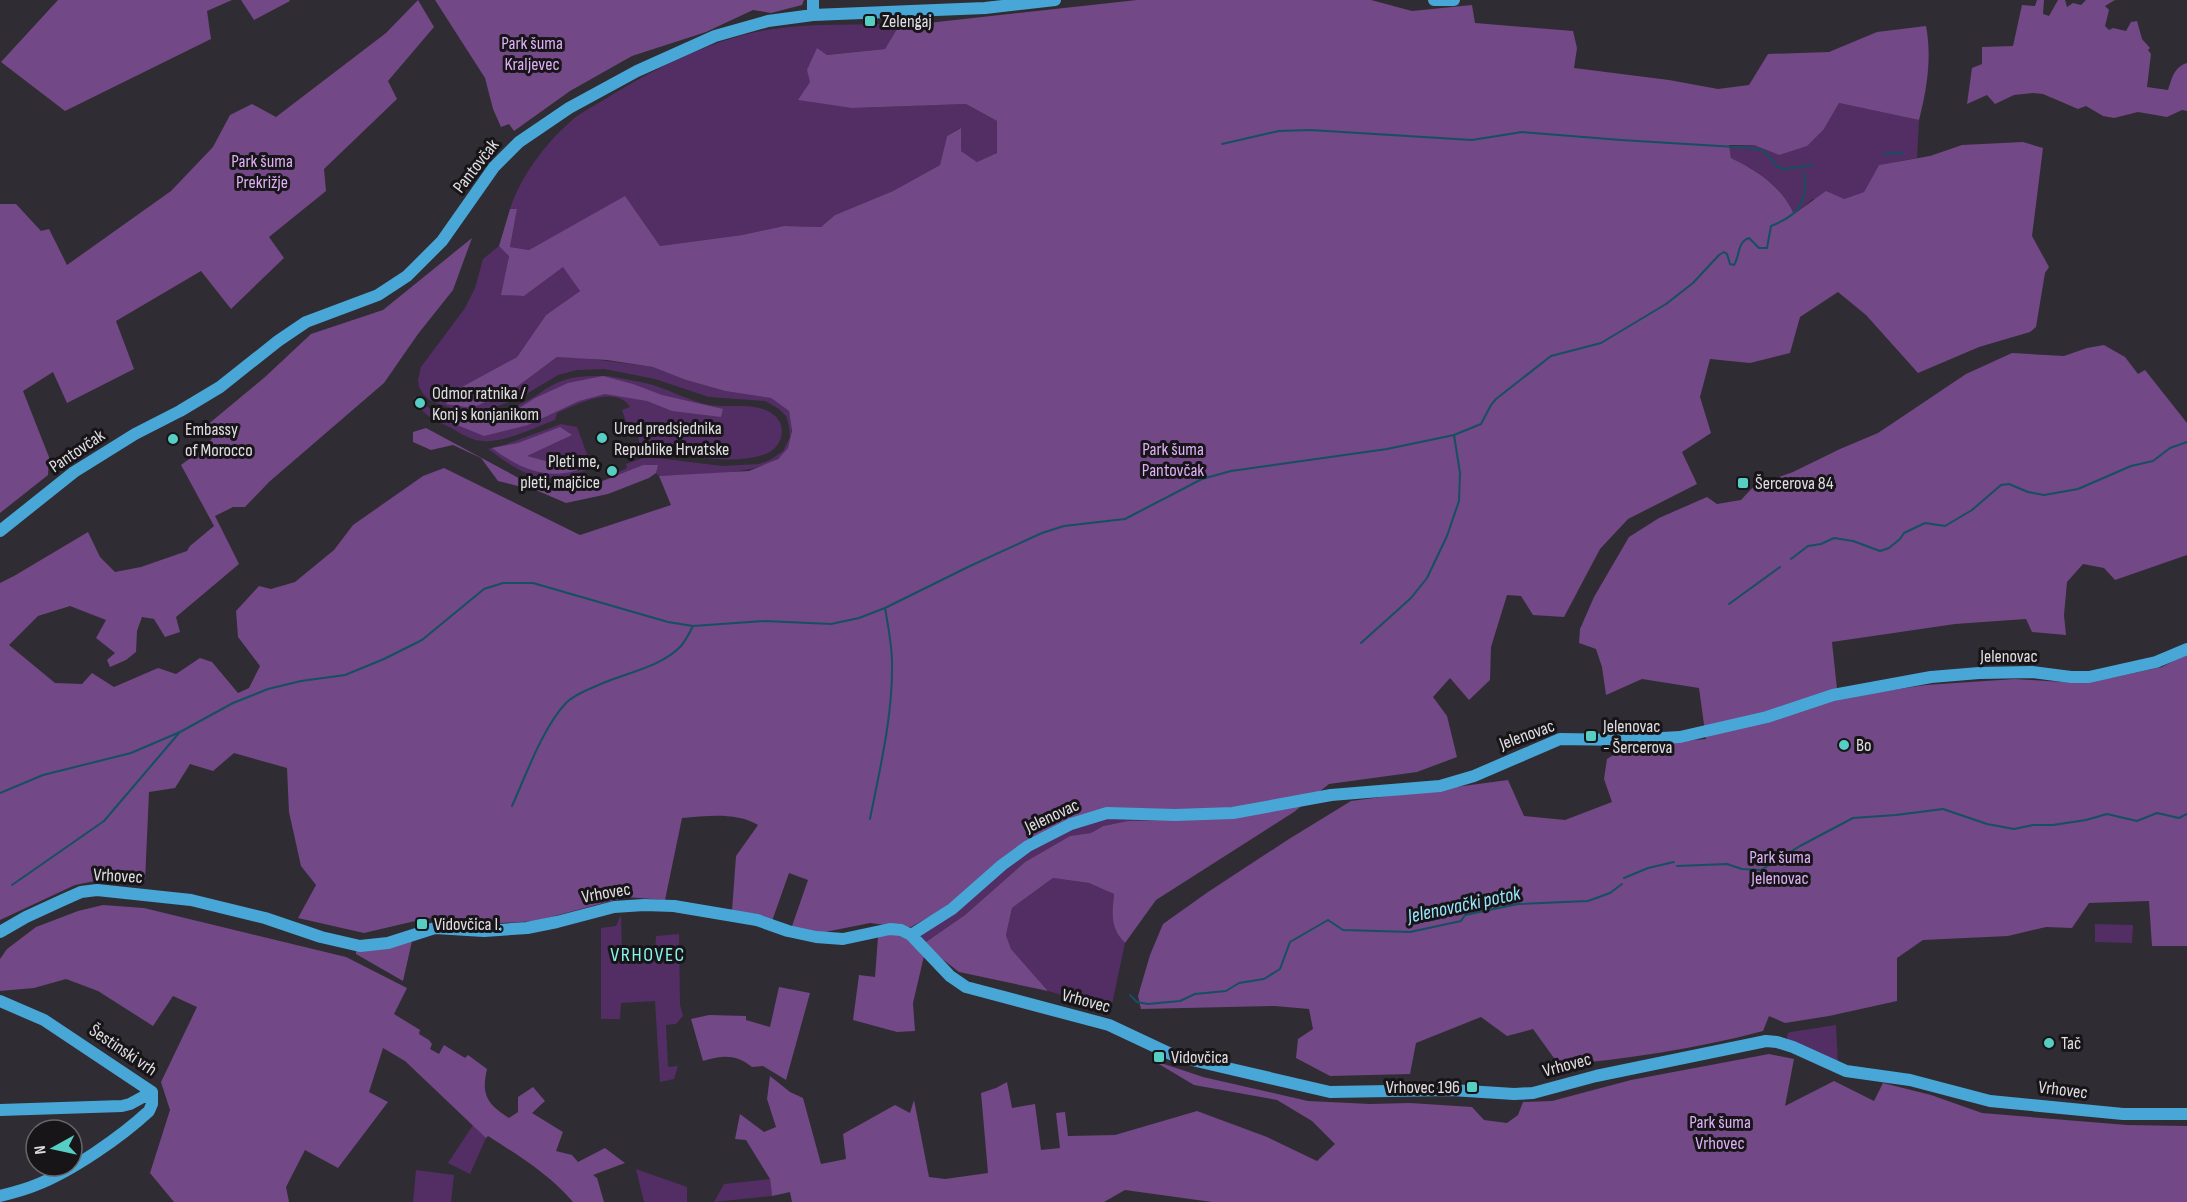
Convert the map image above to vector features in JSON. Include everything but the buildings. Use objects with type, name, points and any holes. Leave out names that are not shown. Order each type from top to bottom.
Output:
[{"type":"street","points":[[813,0],[813,15]]},
{"type":"street","name":"Pantovčak","points":[[0,531],[75,472],[135,434],[220,387],[306,322],[378,295],[407,276],[442,241],[506,153],[552,119],[637,71],[716,36],[768,21],[813,15],[985,8],[1055,0]]},
{"type":"street","points":[[1434,0],[1454,0]]},
{"type":"street","name":"Jelenovac","points":[[911,935],[952,909],[1002,865],[1028,846],[1071,824],[1107,813],[1175,815],[1233,813],[1331,795],[1440,786],[1474,776],[1560,739],[1627,740],[1680,737],[1767,717],[1833,695],[1931,677],[2032,672],[2090,677],[2156,662],[2187,649]]},
{"type":"street","name":"Vrhovec","points":[[0,932],[26,917],[81,892],[97,890],[190,900],[265,918],[321,937],[360,946],[394,941],[435,928],[484,931],[527,928],[614,907],[674,906],[749,918],[816,938],[852,938],[890,929],[901,930],[911,935],[950,976],[966,987],[1108,1025],[1175,1056],[1330,1092],[1451,1090],[1514,1095],[1533,1093],[1596,1076],[1766,1041],[1793,1047],[1846,1071],[1910,1080],[1990,1101],[2114,1113],[2187,1114]]},
{"type":"street","name":"Šestinski vrh","points":[[0,1001],[44,1020],[152,1092],[122,1106],[0,1110]]},
{"type":"street","points":[[0,1196],[45,1182],[103,1146],[149,1111],[152,1104],[152,1092]]},
{"type":"shaded area","points":[[900,24],[885,49],[826,55],[817,49],[852,108],[966,104],[997,121],[998,153],[977,162],[961,151],[960,128],[947,136],[940,165],[893,191],[835,215],[821,227],[784,226],[742,235],[660,246],[625,197],[529,250],[510,247],[517,209],[510,209],[535,161],[571,121],[621,89],[684,56],[751,33],[804,26]]},
{"type":"shaded area","points":[[1839,103],[1919,120],[1917,158],[1879,165],[1864,192],[1844,199],[1813,199],[1794,214],[1776,187],[1751,168],[1731,158],[1729,146],[1754,145],[1779,155],[1824,129]]},
{"type":"shaded area","points":[[499,246],[509,255],[502,295],[524,296],[563,266],[580,291],[546,315],[517,357],[458,389],[514,389],[557,357],[654,367],[686,380],[725,391],[771,398],[789,411],[791,435],[788,448],[779,458],[748,470],[659,476],[656,473],[657,465],[643,465],[616,476],[616,473],[627,468],[626,464],[643,458],[722,466],[759,464],[783,451],[790,437],[789,426],[786,416],[765,401],[709,397],[655,379],[604,369],[577,370],[558,375],[518,399],[474,411],[457,410],[431,401],[419,387],[421,367],[465,308],[475,288],[483,259]]},
{"type":"shaded area","points":[[608,376],[653,385],[709,405],[747,406],[768,411],[775,416],[782,428],[780,441],[770,452],[763,455],[731,460],[668,454],[636,455],[633,447],[640,444],[637,434],[629,431],[622,410],[630,407],[623,400],[605,397],[595,398],[557,413],[555,420],[520,434],[500,440],[478,441],[431,418],[419,407],[414,398],[414,396],[436,412],[449,416],[474,418],[499,413],[568,379]]},
{"type":"shaded area","points":[[561,424],[577,427],[592,468],[562,477],[537,476],[513,466],[488,449],[504,445]]},
{"type":"shaded area","points":[[1102,817],[1238,818],[1128,821],[1103,826],[1091,833],[1070,836],[1025,862],[965,915],[923,944],[918,933],[1030,847]]},
{"type":"shaded area","points":[[1053,878],[1089,883],[1114,894],[1114,926],[1125,943],[1111,1009],[1048,991],[1011,949],[1006,935],[1012,908]]},
{"type":"shaded area","points":[[621,915],[622,954],[655,952],[656,936],[679,934],[680,1005],[683,1016],[676,1024],[666,1025],[668,1067],[678,1066],[674,1079],[660,1082],[655,1001],[621,1003],[620,1019],[601,1019],[601,928],[616,926]]},
{"type":"shaded area","points":[[2095,924],[2133,925],[2132,943],[2095,942]]},
{"type":"shaded area","points":[[1836,1025],[1838,1066],[1787,1038],[1788,1033],[1791,1032]]},
{"type":"shaded area","points":[[473,1125],[486,1138],[470,1174],[448,1163]]},
{"type":"shaded area","points":[[636,1169],[687,1187],[687,1202],[644,1202]]},
{"type":"shaded area","points":[[416,1170],[454,1175],[451,1202],[413,1202]]},
{"type":"shaded area","points":[[770,1179],[772,1196],[714,1202],[724,1184]]},
{"type":"green space","points":[[58,0],[232,0],[207,11],[211,39],[65,111],[1,62]]},
{"type":"green space","points":[[241,0],[289,0],[290,1],[254,20]]},
{"type":"green space","name":"Park šuma Prekrižje","points":[[418,0],[434,27],[388,81],[397,99],[324,169],[326,191],[269,237],[284,258],[231,309],[201,271],[116,321],[134,369],[67,403],[53,372],[23,391],[49,457],[48,475],[0,513],[0,204],[16,204],[41,231],[49,229],[67,265],[171,191],[213,147],[230,115],[252,104],[276,117],[386,33]]},
{"type":"green space","name":"Park šuma Kraljevec","points":[[435,0],[804,0],[802,5],[771,13],[753,10],[706,32],[632,56],[570,91],[514,131],[509,124],[501,127],[493,109],[485,78]]},
{"type":"green space","name":"Park šuma Pantovčak","points":[[1137,0],[1371,0],[1412,11],[1472,5],[1475,23],[1573,31],[1577,48],[1574,68],[1669,80],[1718,89],[1749,85],[1768,54],[1829,52],[1877,32],[1926,26],[1929,49],[1928,73],[1919,120],[1839,103],[1824,129],[1807,146],[1779,155],[1754,145],[1729,145],[1731,158],[1768,180],[1789,204],[1794,214],[1826,191],[1844,199],[1864,192],[1879,165],[1930,156],[1962,145],[2023,142],[2043,148],[2032,236],[2049,267],[2045,273],[2036,327],[2030,332],[1979,347],[1918,373],[1866,315],[1838,292],[1800,317],[1790,353],[1750,363],[1710,359],[1700,397],[1711,433],[1682,452],[1697,484],[1628,519],[1600,549],[1564,617],[1533,615],[1521,596],[1507,595],[1491,647],[1490,680],[1469,700],[1450,678],[1433,697],[1447,716],[1457,757],[1417,772],[1329,784],[1294,812],[1156,900],[1125,943],[1114,926],[1114,894],[1089,883],[1053,878],[1012,908],[1006,935],[1011,949],[1048,991],[959,972],[923,944],[965,915],[1025,862],[1070,836],[1091,833],[1103,826],[1128,821],[1172,820],[1132,812],[1046,832],[952,904],[909,928],[870,923],[815,934],[791,929],[808,880],[789,873],[772,921],[755,916],[755,913],[753,915],[732,911],[736,856],[758,825],[740,818],[711,816],[682,818],[665,900],[626,897],[536,921],[468,925],[428,918],[364,933],[298,918],[316,885],[301,866],[289,812],[287,768],[234,753],[213,771],[190,764],[175,788],[149,792],[145,881],[105,879],[75,885],[0,920],[0,583],[88,532],[100,557],[115,572],[141,567],[187,551],[214,526],[181,465],[204,448],[213,437],[206,426],[265,377],[311,334],[383,310],[472,238],[453,290],[418,334],[384,383],[269,482],[245,507],[233,507],[215,516],[239,564],[176,617],[180,632],[165,637],[154,619],[142,617],[137,631],[136,652],[126,660],[110,667],[107,660],[115,653],[96,638],[106,620],[70,606],[38,616],[9,645],[55,683],[82,684],[92,673],[114,687],[158,668],[176,674],[200,658],[212,662],[238,693],[249,688],[260,666],[238,637],[236,611],[259,586],[271,589],[295,582],[334,550],[353,525],[423,476],[444,468],[580,535],[671,505],[659,476],[749,471],[778,459],[788,448],[792,431],[789,411],[771,398],[725,391],[686,380],[653,367],[607,360],[557,357],[514,389],[472,408],[446,404],[458,389],[517,357],[546,315],[580,291],[563,267],[524,296],[501,295],[509,256],[499,246],[510,209],[517,209],[510,247],[529,250],[625,196],[660,246],[742,235],[784,226],[821,227],[835,215],[893,191],[940,165],[947,136],[961,128],[961,151],[977,162],[997,153],[997,121],[966,104],[852,108],[798,100],[810,82],[807,70],[817,48],[827,55],[885,49],[900,24],[919,24]]},
{"type":"green space","points":[[2037,0],[2044,0],[2043,14],[2049,16],[2058,0],[2065,0],[2067,7],[2073,3],[2081,5],[2086,0],[2115,0],[2105,6],[2109,10],[2105,26],[2109,30],[2113,28],[2126,31],[2131,22],[2137,21],[2142,39],[2150,48],[2148,50],[2151,54],[2147,87],[2168,90],[2176,70],[2187,63],[2187,111],[2182,110],[2167,117],[2138,112],[2114,118],[2103,116],[2086,106],[2078,109],[2043,94],[2033,93],[2014,95],[1995,104],[1987,95],[1967,104],[1972,68],[1982,64],[1982,47],[2013,46],[2022,5],[2035,6]]},
{"type":"green space","name":"Park šuma Jelenovac","points":[[2104,345],[2125,357],[2138,374],[2145,370],[2187,423],[2187,555],[2115,580],[2104,568],[2083,564],[2067,582],[2064,615],[2066,635],[2032,632],[2026,619],[1955,624],[1832,642],[1838,698],[1926,685],[2015,679],[2078,683],[2162,667],[2187,654],[2187,946],[2152,946],[2149,901],[2089,903],[2072,928],[2046,927],[2008,936],[1923,940],[1897,958],[1897,1001],[1785,1023],[1769,1016],[1763,1031],[1738,1037],[1610,1060],[1559,1065],[1533,1029],[1507,1036],[1481,1017],[1416,1043],[1410,1074],[1330,1076],[1296,1058],[1298,1039],[1313,1029],[1309,1009],[1275,1006],[1141,1009],[1138,996],[1150,955],[1163,924],[1289,839],[1351,801],[1508,780],[1524,816],[1565,820],[1612,802],[1604,779],[1607,759],[1627,746],[1706,739],[1699,688],[1642,679],[1606,695],[1602,667],[1596,649],[1579,643],[1580,629],[1594,597],[1629,537],[1659,518],[1707,497],[1717,504],[1741,500],[1755,485],[1793,472],[1878,433],[1966,374],[2012,353],[2064,356]]},
{"type":"green space","points":[[603,376],[662,395],[723,409],[721,417],[672,411],[647,401],[605,394],[579,401],[528,425],[484,436],[440,418],[464,422],[499,421],[535,398],[568,383]]},
{"type":"green space","points":[[560,427],[572,435],[527,456],[560,465],[581,461],[587,466],[562,473],[538,472],[514,462],[492,448],[518,443]]},
{"type":"green space","points":[[426,428],[526,482],[550,489],[600,482],[643,465],[658,465],[656,473],[649,478],[608,494],[566,503],[538,491],[498,481],[481,458],[453,445],[431,450],[413,442],[413,432]]},
{"type":"green space","points":[[103,905],[144,908],[346,957],[407,988],[394,1014],[420,1030],[419,1034],[432,1044],[430,1049],[439,1054],[444,1045],[465,1058],[468,1055],[487,1069],[486,1092],[495,1108],[509,1118],[518,1112],[518,1097],[533,1087],[545,1101],[532,1113],[563,1132],[556,1151],[572,1155],[578,1162],[605,1148],[625,1163],[593,1175],[597,1178],[604,1202],[573,1202],[533,1166],[488,1136],[486,1138],[405,1061],[383,1048],[369,1092],[388,1102],[338,1168],[305,1150],[286,1187],[289,1202],[174,1202],[150,1173],[170,1110],[161,1082],[197,1007],[173,996],[153,1026],[98,991],[66,979],[34,988],[0,991],[0,959],[7,949],[36,927],[78,911]]},
{"type":"green space","points":[[893,934],[904,936],[924,956],[913,1003],[915,1031],[897,1032],[853,1020],[859,975],[875,977],[878,937]]},
{"type":"green space","points":[[412,941],[403,981],[356,954],[356,951],[387,948]]},
{"type":"green space","points":[[779,987],[810,993],[786,1080],[763,1066],[752,1067],[734,1058],[723,1057],[703,1061],[691,1019],[709,1015],[746,1016],[746,1020],[770,1027]]},
{"type":"green space","name":"Park šuma Vrhovec","points":[[1769,1054],[1794,1059],[1785,1106],[1834,1081],[1874,1101],[1883,1083],[1931,1095],[1982,1113],[2127,1125],[2187,1126],[2187,1202],[1212,1202],[1125,1190],[1104,1202],[792,1202],[790,1192],[772,1196],[770,1179],[746,1140],[735,1139],[740,1114],[764,1132],[776,1127],[767,1099],[770,1076],[790,1092],[803,1098],[821,1164],[846,1159],[843,1134],[895,1105],[910,1113],[914,1100],[929,1177],[945,1179],[988,1173],[981,1093],[1007,1082],[1012,1108],[1035,1104],[1041,1150],[1060,1148],[1056,1113],[1065,1112],[1068,1136],[1115,1135],[1197,1111],[1267,1137],[1317,1161],[1335,1144],[1312,1121],[1277,1100],[1194,1085],[1152,1060],[1203,1077],[1308,1101],[1472,1107],[1484,1120],[1507,1123],[1518,1115],[1523,1102],[1552,1101],[1631,1080]]},
{"type":"waterway","points":[[1222,144],[1279,131],[1310,130],[1472,140],[1522,132],[1752,148],[1765,152],[1778,167],[1784,169],[1813,165]]},
{"type":"waterway","name":"Jelenovac","points":[[1884,154],[1903,153]]},
{"type":"waterway","points":[[0,793],[43,775],[131,753],[180,732],[233,703],[268,689],[301,681],[345,675],[384,659],[422,640],[484,589],[503,583],[533,583],[668,622],[693,626],[765,621],[831,624],[859,618],[885,608],[1042,533],[1064,526],[1125,519],[1202,479],[1231,471],[1387,449],[1454,435],[1481,424],[1496,399],[1551,356],[1601,343],[1666,304],[1693,283],[1724,252],[1730,264],[1734,265],[1745,240],[1749,238],[1759,248],[1767,248],[1771,226],[1789,217],[1800,207],[1804,192],[1804,173]]},
{"type":"waterway","points":[[1361,643],[1411,598],[1427,578],[1447,536],[1459,501],[1460,473],[1454,435]]},
{"type":"waterway","points":[[1791,559],[1808,546],[1821,544],[1834,538],[1853,541],[1880,551],[1889,548],[1904,533],[1925,523],[1945,526],[1972,510],[2001,485],[2009,484],[2028,492],[2044,495],[2078,489],[2131,466],[2153,461],[2170,448],[2187,442]]},
{"type":"waterway","points":[[1729,604],[1780,567]]},
{"type":"waterway","points":[[870,819],[885,741],[892,683],[892,656],[885,608]]},
{"type":"waterway","points":[[512,806],[542,738],[566,703],[586,690],[651,665],[672,654],[681,646],[693,626]]},
{"type":"waterway","points":[[12,885],[104,821],[179,733]]},
{"type":"waterway","name":"Jelenovački potok","points":[[1677,866],[1727,864],[1742,869],[1761,870],[1853,818],[1943,809],[1987,824],[2014,829],[2086,820],[2107,814],[2137,821],[2157,813],[2179,818],[2187,814]]},
{"type":"waterway","name":"Jelenovački potok","points":[[1624,878],[1648,868],[1674,862]]},
{"type":"waterway","name":"Jelenovački potok","points":[[1130,995],[1137,1002],[1148,1004],[1180,1001],[1195,994],[1226,991],[1239,983],[1264,979],[1280,969],[1290,942],[1328,920],[1343,930],[1410,932],[1461,921],[1465,915],[1518,904],[1588,901],[1610,893],[1622,884]]},
{"type":"place","name":"Zelengaj","points":[[870,21]]},
{"type":"place","name":"Odmor ratnika / Konj s konjanikom","points":[[420,403]]},
{"type":"place","name":"Ured predsjednika Republike Hrvatske","points":[[602,438]]},
{"type":"place","name":"Embassy of Morocco","points":[[173,439]]},
{"type":"place","name":"Pleti me, pleti, majčice","points":[[612,471]]},
{"type":"place","name":"Šercerova 84","points":[[1743,483]]},
{"type":"place","name":"Jelenovac - Šercerova","points":[[1591,736]]},
{"type":"place","name":"Bo","points":[[1844,745]]},
{"type":"place","name":"Vidovčica I.","points":[[422,924]]},
{"type":"place","name":"Tač","points":[[2049,1043]]},
{"type":"place","name":"Vidovčica","points":[[1159,1057]]},
{"type":"place","name":"Vrhovec 196","points":[[1472,1087]]},
{"type":"district","name":"VRHOVEC","points":[[648,955]]}]
